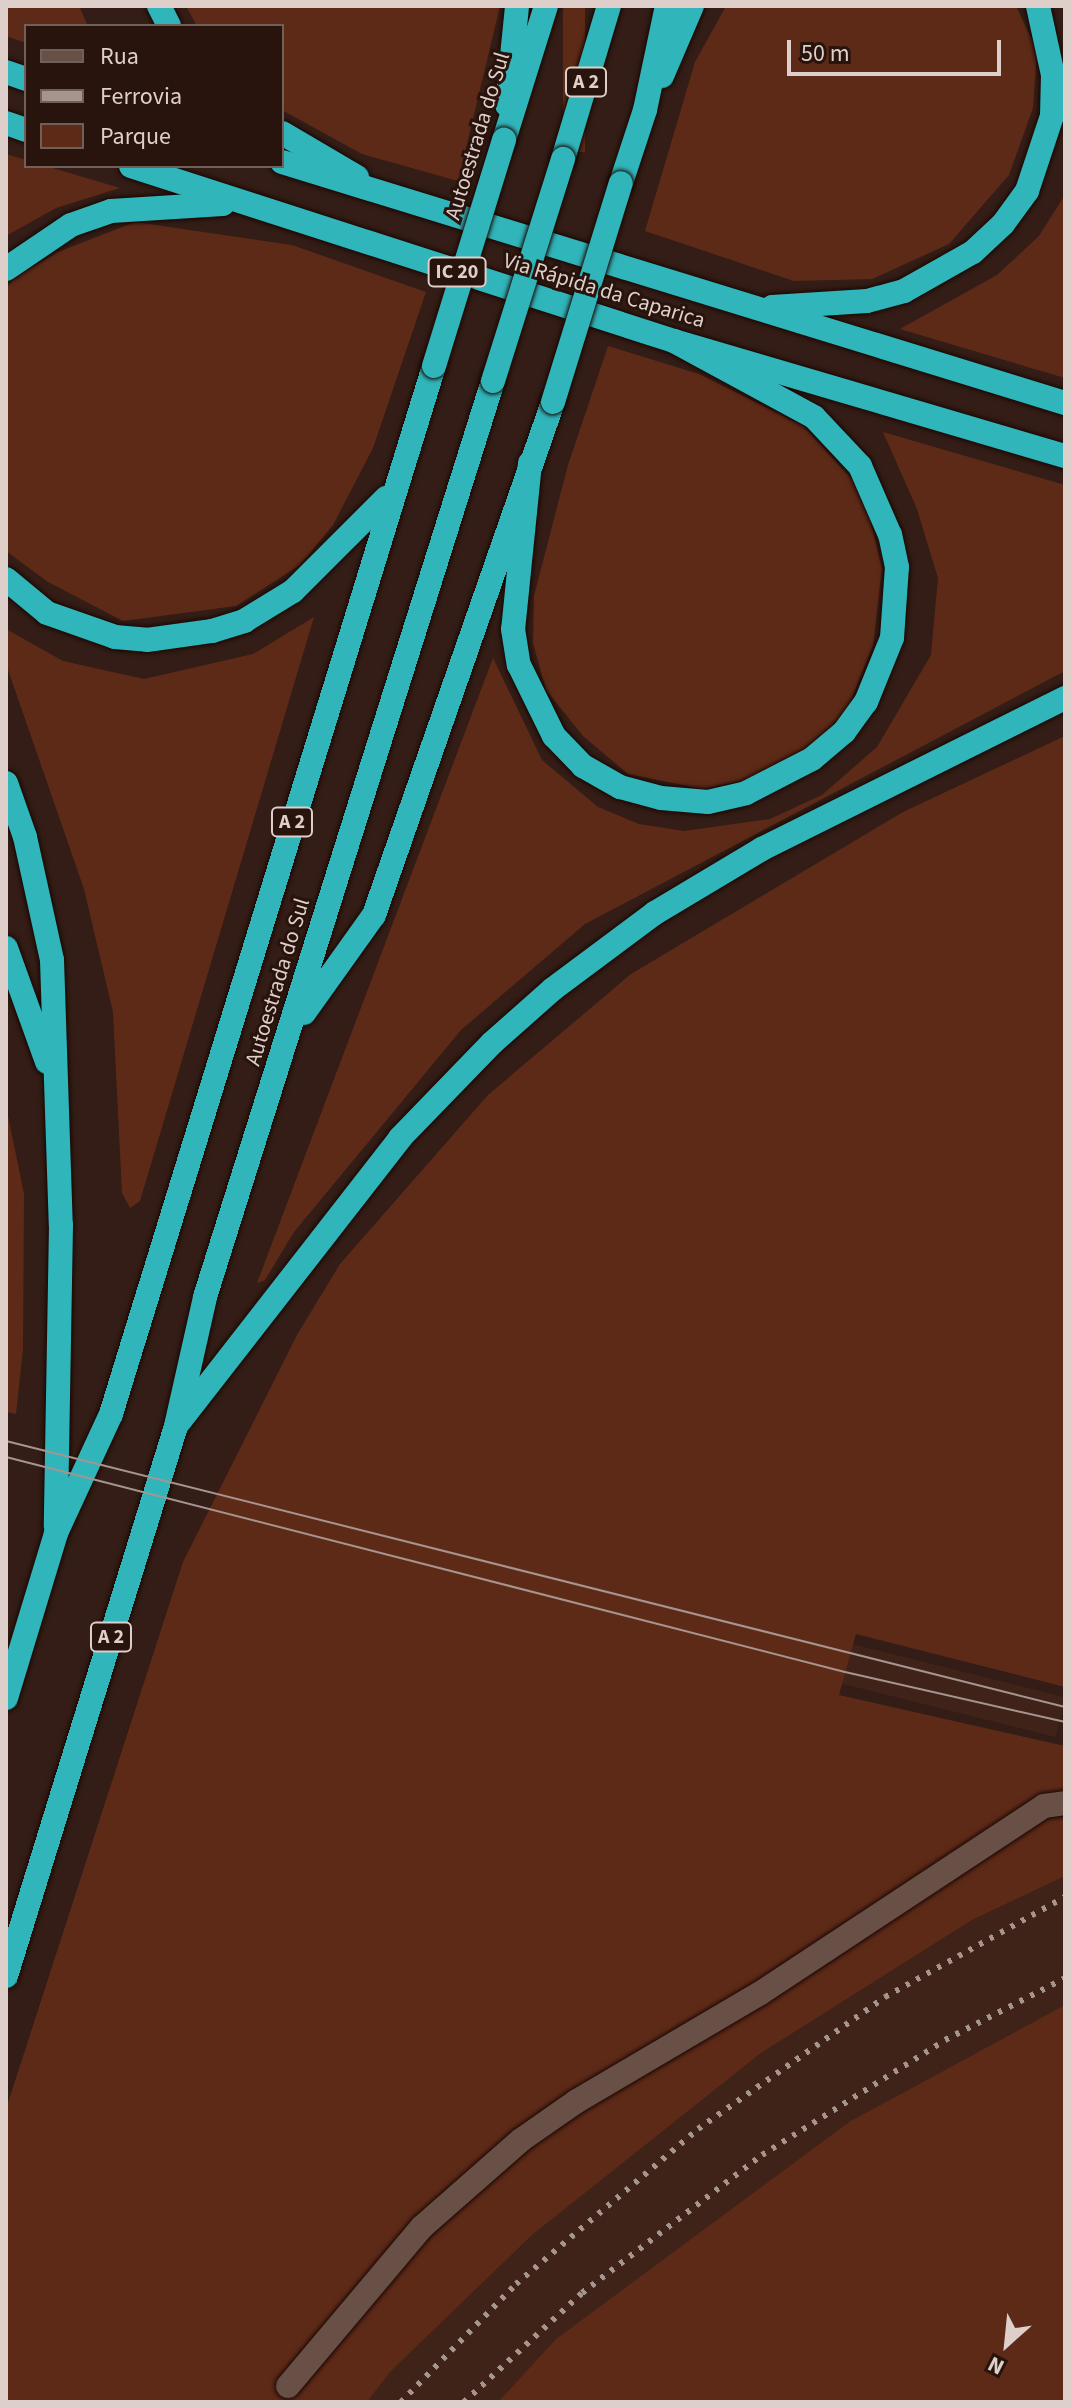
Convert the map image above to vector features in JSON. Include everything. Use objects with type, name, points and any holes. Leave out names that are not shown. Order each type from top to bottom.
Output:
[{"type":"highway","points":[[159,6],[168,24]]},
{"type":"highway","points":[[506,134],[506,73],[517,6]]},
{"type":"highway","name":"Autoestrada do Sul","points":[[6,1698],[56,1533],[111,1414],[390,494],[434,366],[546,6]]},
{"type":"highway","name":"Autoestrada do Sul","points":[[6,1976],[176,1426],[205,1297],[291,1031],[609,6]]},
{"type":"highway","points":[[645,110],[667,6]]},
{"type":"highway","points":[[674,341],[814,417],[860,466],[890,535],[898,604],[892,638],[866,702],[844,732],[812,759],[746,793],[708,802],[661,798],[620,787],[595,773],[554,736],[519,665],[513,629],[530,463],[553,402],[645,110],[692,6]]},
{"type":"highway","points":[[756,307],[867,301],[904,291],[973,252],[1003,224],[1027,191],[1052,116],[1053,75],[1038,6]]},
{"type":"highway","points":[[284,134],[382,194]]},
{"type":"highway","name":"Via Rápida da Caparica","points":[[284,163],[1065,403]]},
{"type":"highway","name":"Via Rápida da Caparica","points":[[137,168],[674,341],[1065,456]]},
{"type":"highway","points":[[6,269],[57,232],[111,211],[241,204]]},
{"type":"highway","name":"A 2","points":[[291,1031],[374,915],[420,795],[530,463]]},
{"type":"highway","points":[[6,579],[47,613],[115,637],[147,640],[212,631],[244,621],[293,591],[390,494]]},
{"type":"highway","points":[[176,1426],[400,1138],[553,989],[705,882],[1065,698]]},
{"type":"highway","points":[[6,783],[25,837],[52,960],[61,1225],[56,1533]]},
{"type":"highway","points":[[6,948],[55,1084]]},
{"type":"street","points":[[288,2386],[422,2227],[521,2140],[577,2101],[759,1994],[1017,1822],[1044,1806],[1065,1803]]},
{"type":"shaded area","points":[[852,1644],[1065,1697],[1056,1737],[842,1684]]},
{"type":"shaded area","points":[[1065,1876],[1065,2005],[849,2122],[556,2339],[498,2402],[367,2402],[390,2372],[532,2235],[761,2053],[972,1920]]},
{"type":"green space","points":[[6,6],[79,6],[87,24],[24,24],[24,42],[6,36]]},
{"type":"green space","points":[[186,6],[500,6],[458,181],[362,154],[284,111],[284,24],[196,24]]},
{"type":"green space","points":[[563,6],[585,6],[585,152],[563,152]]},
{"type":"green space","points":[[726,6],[1016,6],[1037,51],[1033,108],[1009,175],[949,244],[872,279],[794,281],[645,231],[695,62]]},
{"type":"green space","points":[[6,154],[24,159],[24,168],[53,168],[120,188],[56,208],[6,236]]},
{"type":"green space","points":[[1065,195],[1065,378],[900,329],[997,275],[1039,236]]},
{"type":"green space","points":[[135,222],[292,245],[426,292],[373,448],[333,525],[300,565],[236,606],[123,621],[48,582],[6,551],[6,289],[14,278],[58,252]]},
{"type":"green space","points":[[608,346],[699,374],[803,426],[863,491],[882,569],[873,645],[841,725],[772,775],[703,789],[628,774],[583,736],[546,690],[533,643],[534,596],[568,465]]},
{"type":"green space","points":[[883,432],[1065,485],[1065,671],[585,924],[461,1030],[294,1232],[265,1280],[257,1283],[493,658],[542,760],[598,807],[639,824],[684,831],[770,819],[822,795],[877,747],[931,655],[938,578],[917,509]]},
{"type":"green space","points":[[314,617],[140,1201],[130,1208],[122,1193],[113,1012],[84,889],[6,664],[6,629],[63,661],[144,679],[253,654]]},
{"type":"green space","points":[[1065,736],[1065,1687],[856,1634],[839,1695],[1065,1746],[1065,1876],[972,1920],[761,2053],[532,2235],[390,2372],[367,2402],[6,2402],[6,2109],[183,1562],[297,1335],[340,1264],[488,1095],[631,974],[903,812]]},
{"type":"green space","points":[[6,1106],[24,1194],[23,1349],[16,1414],[6,1412]]},
{"type":"green space","points":[[1065,2005],[1065,2402],[498,2402],[556,2339],[849,2122]]},
{"type":"tram line","points":[[6,1441],[1065,1707]]},
{"type":"tram line","points":[[6,1457],[845,1672],[1065,1722]]},
{"type":"railway","points":[[401,2402],[516,2284],[698,2129],[885,1997],[1065,1897]]},
{"type":"railway","points":[[464,2402],[582,2293],[762,2155],[945,2040],[1065,1978]]}]
